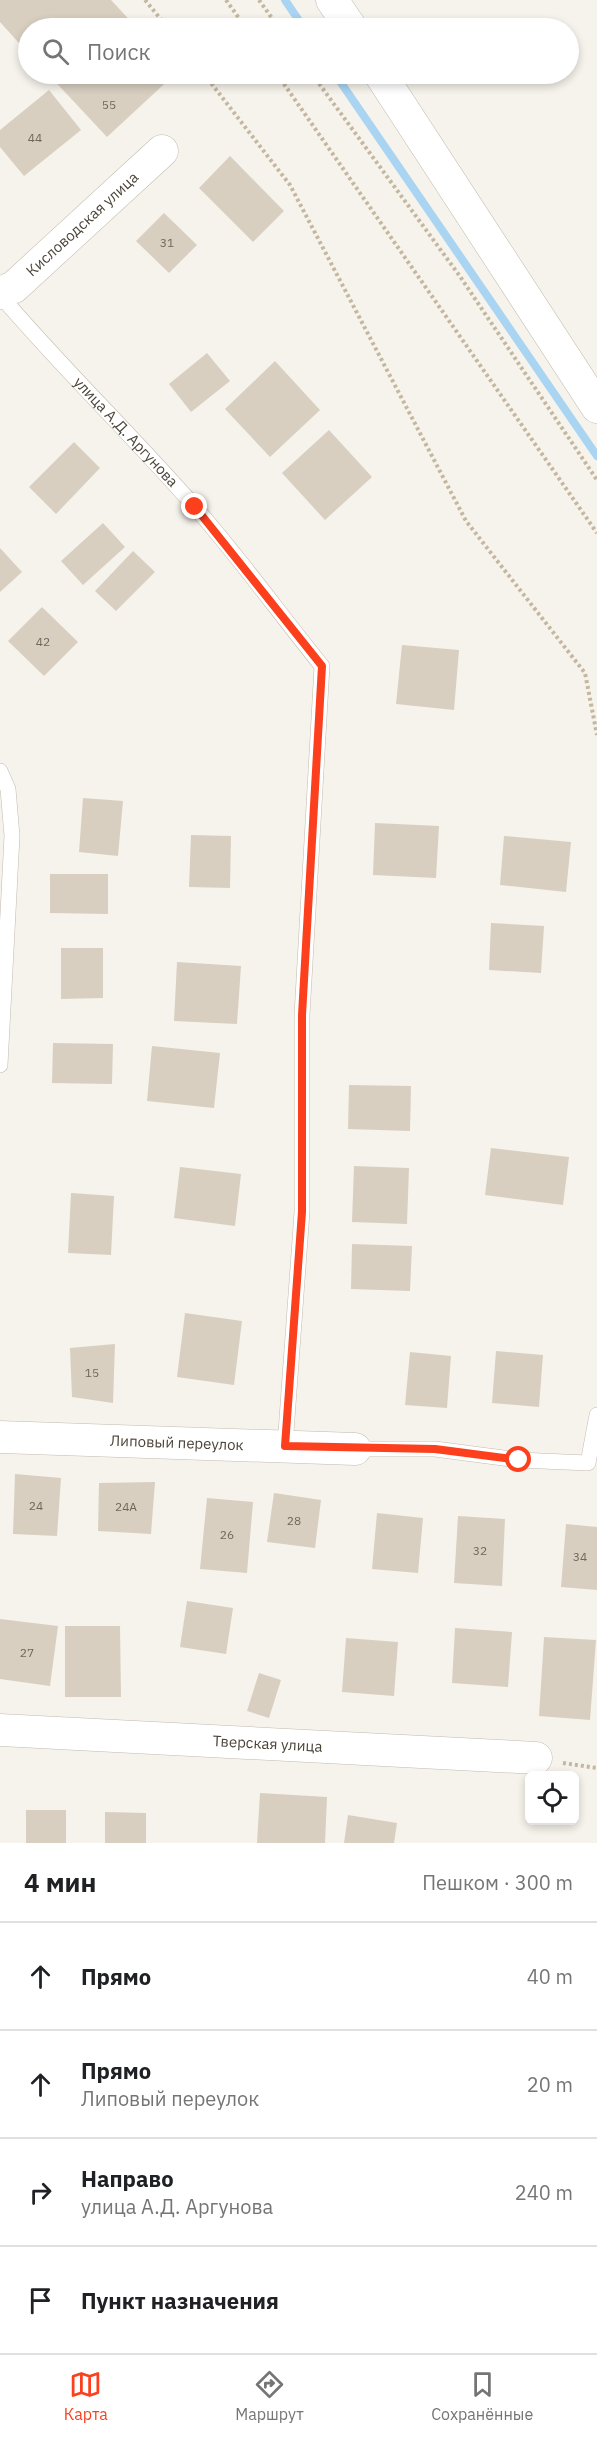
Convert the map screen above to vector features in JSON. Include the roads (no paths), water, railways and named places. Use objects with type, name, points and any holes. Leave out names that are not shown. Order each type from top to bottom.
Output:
[{"type":"street","points":[[332,0],[344,18]]},
{"type":"street","points":[[387,84],[597,407]]},
{"type":"street","name":"Кисловодская улица","points":[[0,294],[14,287],[162,151]]},
{"type":"street","name":"Липовый переулок","points":[[0,1437],[355,1449]]},
{"type":"street","name":"Тверская улица","points":[[0,1730],[536,1758]]},
{"type":"lane","name":"улица А.Д. Аргунова","points":[[0,294],[55,360],[108,410],[195,507],[322,666],[302,1015],[302,1212],[285,1446]]},
{"type":"lane","points":[[0,771],[8,789],[12,836],[0,1065]]},
{"type":"lane","points":[[355,1449],[435,1449],[519,1460],[588,1463],[597,1415]]},
{"type":"waterway","points":[[285,0],[297,18]]},
{"type":"waterway","points":[[342,84],[597,456]]}]
